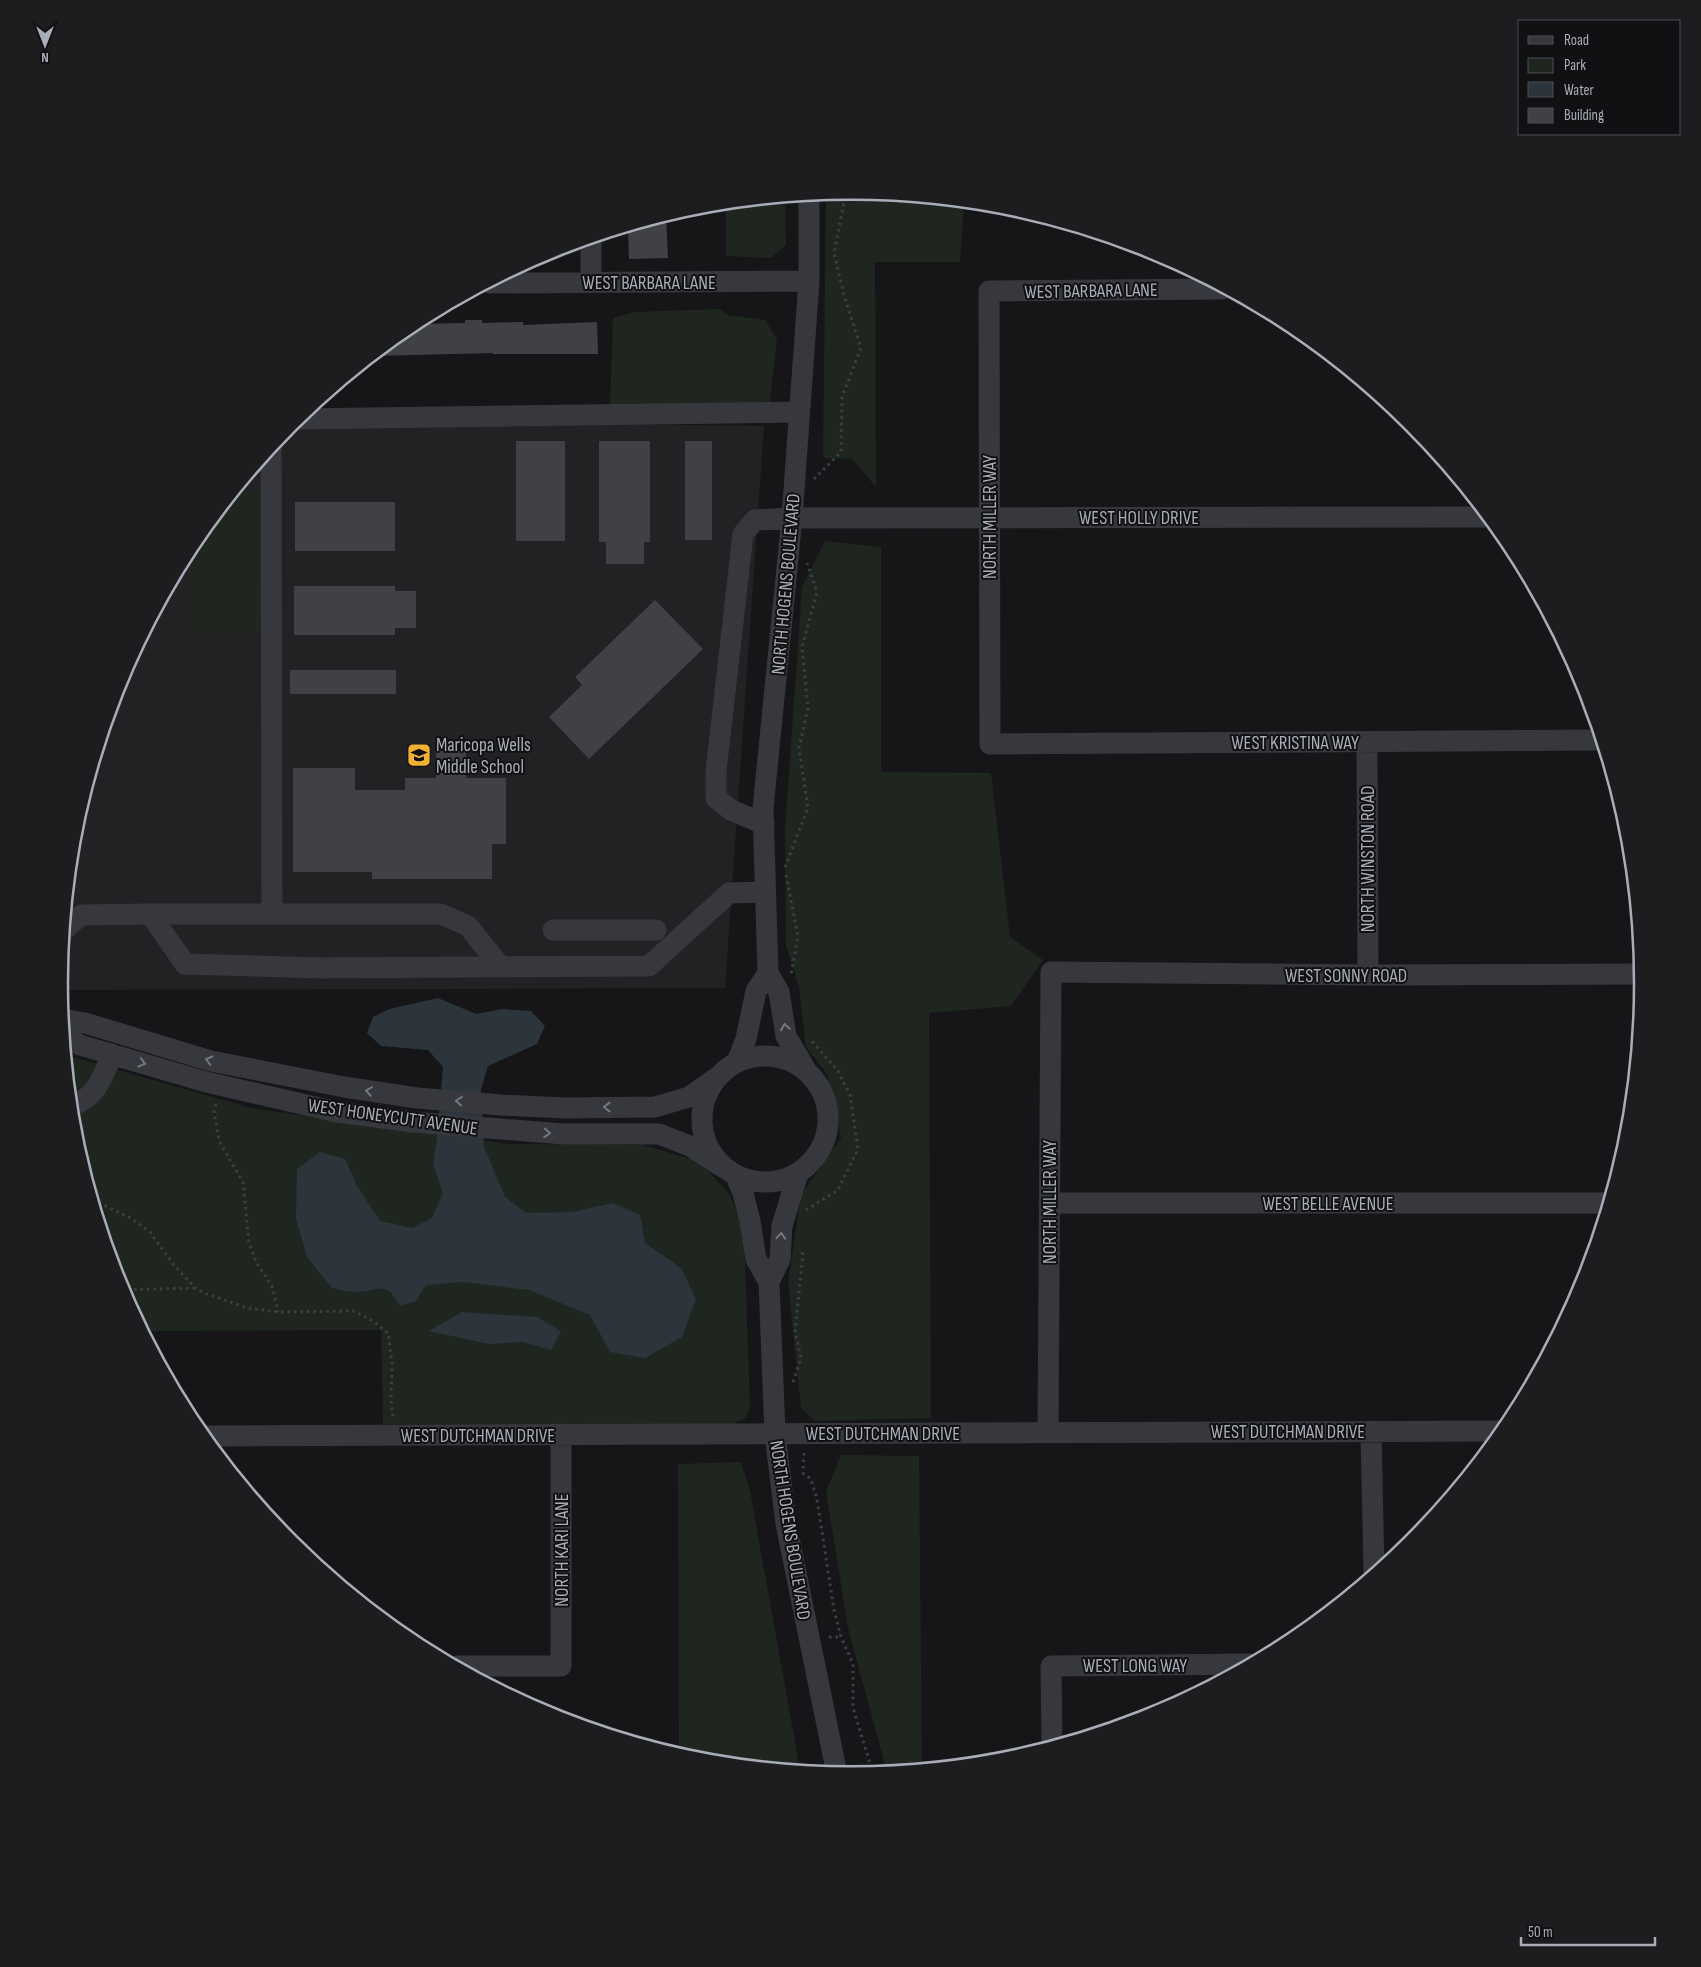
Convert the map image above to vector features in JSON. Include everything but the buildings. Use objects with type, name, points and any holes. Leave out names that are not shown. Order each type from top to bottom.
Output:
[{"type":"street","name":"NORTH HOGENS BOULEVARD","points":[[806,1070],[786,1036],[779,992],[768,972],[764,892],[763,808],[792,518],[809,281],[809,202]]},
{"type":"street","points":[[591,245],[591,282]]},
{"type":"street","name":"WEST BARBARA LANE","points":[[500,283],[809,281]]},
{"type":"street","name":"WEST BARBARA LANE","points":[[989,291],[1212,289]]},
{"type":"street","name":"NORTH MILLER WAY","points":[[989,291],[990,744]]},
{"type":"street","points":[[309,419],[799,412]]},
{"type":"street","points":[[271,457],[272,914]]},
{"type":"street","name":"WEST HOLLY DRIVE","points":[[764,824],[731,810],[716,798],[716,771],[743,534],[756,520],[792,518],[1480,518]]},
{"type":"street","name":"WEST KRISTINA WAY","points":[[990,744],[1594,740]]},
{"type":"street","name":"NORTH WINSTON ROAD","points":[[1367,742],[1368,975]]},
{"type":"street","points":[[150,914],[185,964],[321,968],[649,966],[729,893],[764,892]]},
{"type":"street","points":[[70,925],[81,915],[441,914],[468,926],[501,967]]},
{"type":"street","points":[[553,930],[656,930]]},
{"type":"street","points":[[737,1062],[746,1039],[756,991],[768,972]]},
{"type":"street","name":"NORTH MILLER WAY","points":[[1048,1432],[1051,972]]},
{"type":"street","name":"WEST SONNY ROAD","points":[[1051,972],[1368,975],[1634,974]]},
{"type":"street","name":"WEST HONEYCUTT AVENUE","points":[[69,1019],[211,1061],[344,1087],[417,1098],[564,1108],[655,1107],[689,1097],[716,1078]]},
{"type":"street","name":"WEST HONEYCUTT AVENUE","points":[[69,1038],[80,1045],[221,1086],[337,1112],[413,1122],[499,1130],[564,1134],[659,1134],[690,1146],[730,1172]]},
{"type":"street","points":[[77,1103],[86,1099],[96,1090],[112,1054]]},
{"type":"street","points":[[754,1056],[773,1056],[790,1061],[806,1070],[819,1086],[827,1104],[828,1124],[824,1144],[813,1160],[798,1173],[778,1181],[757,1182],[730,1172],[710,1153],[702,1128],[701,1114],[706,1095],[716,1078],[737,1062],[754,1056]]},
{"type":"street","name":"NORTH HOGENS BOULEVARD","points":[[730,1172],[743,1193],[756,1259],[769,1282]]},
{"type":"street","name":"NORTH HOGENS BOULEVARD","points":[[798,1173],[782,1226],[780,1259],[769,1282],[774,1434],[786,1524],[835,1766]]},
{"type":"street","name":"WEST BELLE AVENUE","points":[[1049,1204],[1601,1204]]},
{"type":"street","points":[[1371,1431],[1374,1566]]},
{"type":"street","name":"WEST DUTCHMAN DRIVE","points":[[211,1436],[1493,1431]]},
{"type":"street","name":"NORTH KARI LANE","points":[[466,1666],[562,1666],[562,1434]]},
{"type":"street","name":"WEST LONG WAY","points":[[1052,1740],[1051,1666],[1238,1664]]},
{"type":"path","points":[[813,480],[841,452],[842,397],[861,348],[844,295],[834,253],[844,200]]},
{"type":"path","points":[[790,980],[798,936],[785,868],[808,808],[799,748],[808,708],[802,647],[818,592],[807,562]]},
{"type":"path","points":[[804,1212],[838,1190],[858,1149],[850,1095],[838,1071],[816,1044],[809,1039]]},
{"type":"path","points":[[221,1086],[214,1111],[219,1141],[243,1182],[249,1243],[256,1262],[272,1286],[278,1312]]},
{"type":"path","points":[[99,1203],[128,1217],[150,1232],[174,1265],[195,1288]]},
{"type":"path","points":[[781,1240],[803,1254],[795,1332],[801,1358],[791,1389]]},
{"type":"path","points":[[130,1290],[195,1288],[248,1308],[278,1312],[354,1311],[373,1321],[388,1332],[392,1363],[391,1400],[395,1435]]},
{"type":"path","points":[[806,1434],[803,1473],[811,1480],[818,1499],[834,1610],[841,1637],[853,1664],[853,1708],[870,1766]]},
{"type":"shaded area","name":"Maricopa Wells Middle School","points":[[307,420],[764,426],[725,988],[68,990],[69,932],[74,881],[83,831],[94,781],[109,732],[127,684],[148,637],[172,592],[199,548],[262,467]]},
{"type":"green space","points":[[826,201],[902,202],[964,209],[960,262],[875,262],[876,487],[852,459],[823,458]]},
{"type":"green space","points":[[785,203],[786,245],[771,258],[726,256],[726,211]]},
{"type":"green space","points":[[720,309],[727,315],[765,320],[777,339],[769,408],[610,406],[613,318],[635,312]]},
{"type":"green space","points":[[241,493],[266,493],[266,632],[190,633],[190,563]]},
{"type":"green space","points":[[825,541],[881,547],[881,772],[991,773],[1010,937],[1043,960],[1011,1006],[929,1013],[931,1418],[815,1421],[801,1408],[788,1282],[801,1195],[841,1138],[827,1074],[806,1047],[799,987],[786,946],[785,829],[802,587]]},
{"type":"green space","points":[[71,1056],[251,1108],[507,1144],[643,1145],[691,1159],[709,1171],[730,1195],[744,1232],[750,1408],[745,1418],[728,1426],[383,1424],[381,1330],[149,1331],[127,1283],[109,1235],[94,1186],[74,1086]]},
{"type":"green space","points":[[841,1455],[919,1456],[922,1763],[885,1765],[848,1628],[826,1491]]},
{"type":"green space","points":[[741,1462],[750,1491],[799,1765],[748,1760],[679,1747],[678,1464]]},
{"type":"water","points":[[438,998],[476,1014],[502,1009],[531,1011],[545,1026],[537,1044],[488,1066],[481,1089],[484,1147],[505,1197],[526,1213],[572,1212],[613,1203],[640,1215],[645,1243],[681,1268],[696,1299],[682,1337],[645,1358],[610,1352],[590,1315],[529,1290],[464,1282],[426,1285],[416,1301],[400,1306],[386,1289],[356,1292],[332,1288],[307,1257],[296,1219],[297,1169],[320,1152],[345,1159],[357,1186],[380,1221],[412,1228],[432,1218],[443,1193],[433,1164],[443,1067],[428,1050],[381,1046],[367,1033],[373,1017],[389,1009]]},
{"type":"water","points":[[462,1312],[537,1317],[561,1331],[551,1350],[522,1342],[489,1344],[429,1331]]},
{"type":"place","name":"Maricopa Wells Middle School","points":[[419,755]]}]
